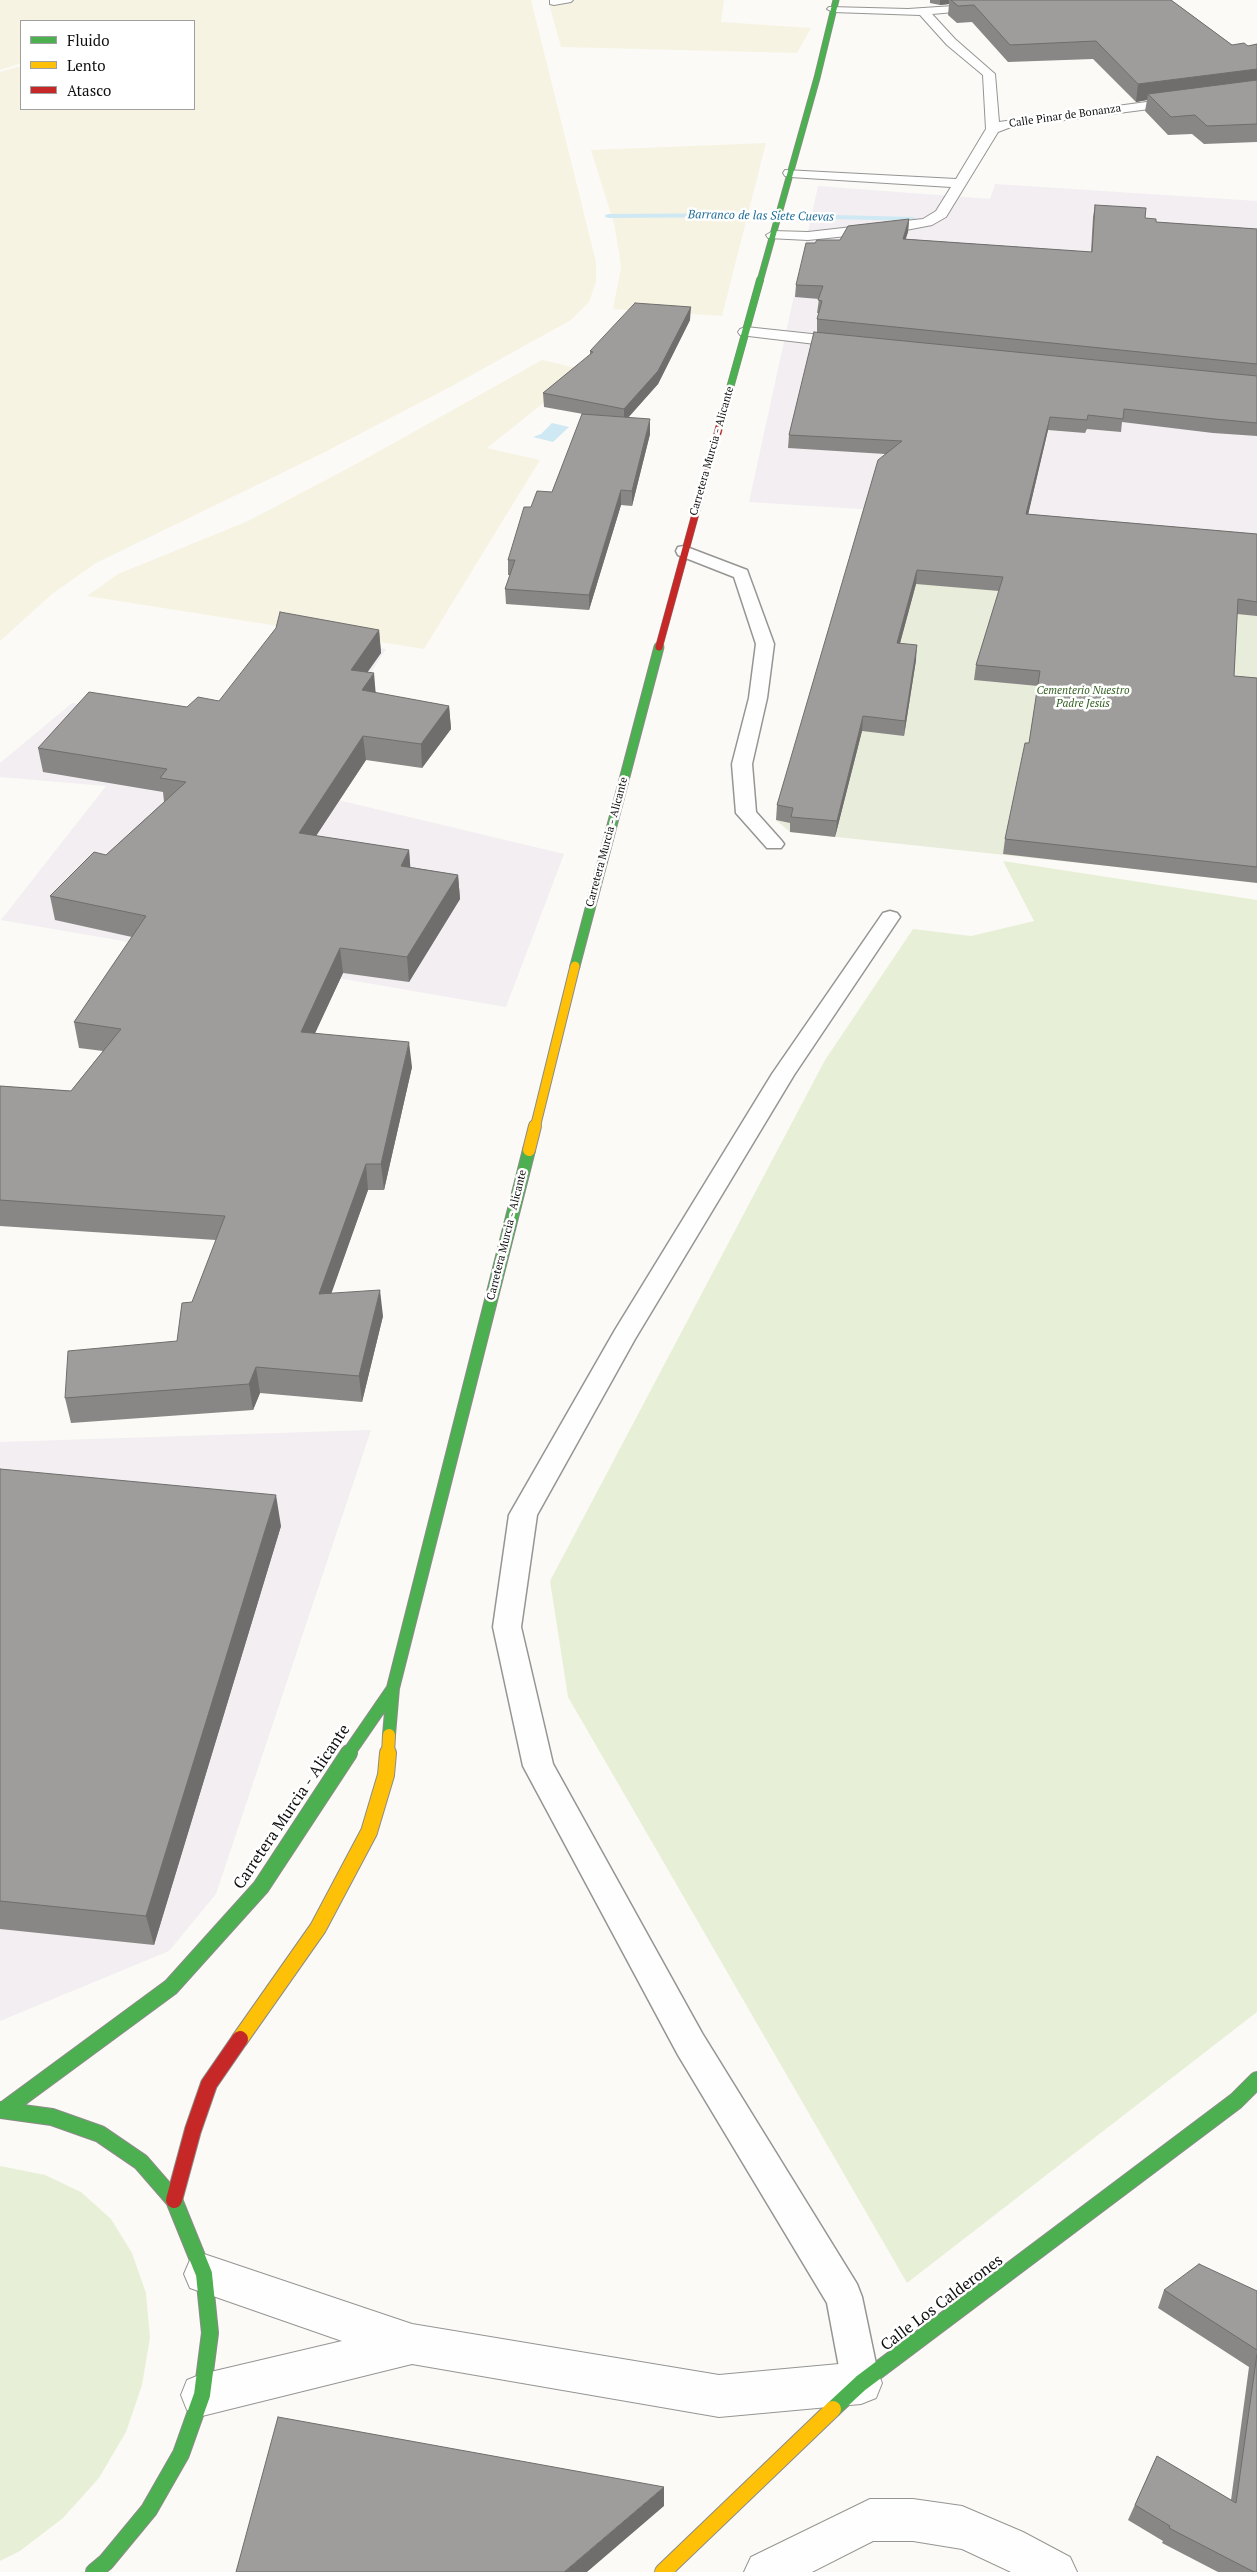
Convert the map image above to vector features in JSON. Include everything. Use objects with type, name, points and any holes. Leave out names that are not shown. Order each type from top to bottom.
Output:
[{"type":"main road","name":"Carretera Murcia - Alicante","points":[[174,2200],[193,2130],[209,2084],[318,1928],[369,1832],[386,1775],[393,1688],[597,879],[684,551],[817,78],[834,5]]},
{"type":"main road","name":"Carretera Murcia - Alicante","points":[[2,2110],[171,1987],[261,1887],[317,1799],[393,1688]]},
{"type":"main road","name":"Calle Los Calderones","points":[[663,2572],[861,2383],[1236,2101],[1257,2080]]},
{"type":"main road","points":[[2,2110],[52,2117],[100,2134],[141,2162],[174,2200],[204,2274],[210,2333],[202,2395],[181,2454],[149,2510],[106,2562],[94,2572]]},
{"type":"street","points":[[554,2],[567,0]]},
{"type":"street","points":[[834,5],[923,12],[992,7]]},
{"type":"street","points":[[923,12],[951,42],[989,74],[993,129]]},
{"type":"street","name":"Calle Pinar de Bonanza","points":[[775,230],[808,236],[906,226],[927,222],[941,214],[958,183],[993,129],[1008,123],[1257,90]]},
{"type":"street","points":[[790,173],[958,183]]},
{"type":"street","points":[[746,332],[864,344]]},
{"type":"street","points":[[204,2274],[412,2344],[719,2396],[861,2383]]},
{"type":"street","points":[[202,2395],[412,2344]]},
{"type":"street","points":[[766,2572],[870,2520],[913,2520],[962,2528],[1008,2547],[1055,2572]]},
{"type":"lane","points":[[684,551],[741,574],[766,644],[758,698],[742,764],[746,813],[774,844]]},
{"type":"lane","points":[[861,2383],[844,2297],[690,2044],[538,1766],[507,1627],[523,1515],[624,1336],[773,1091],[890,917]]},
{"type":"shaded area","points":[[0,0],[531,0],[596,262],[596,282],[589,302],[571,320],[450,387],[323,453],[96,563],[52,594],[0,641],[0,72],[20,66],[20,110],[195,110],[195,20],[20,20],[20,63],[0,70]]},
{"type":"shaded area","points":[[576,0],[724,0],[721,22],[811,28],[797,53],[561,47],[549,4]]},
{"type":"shaded area","points":[[766,143],[722,316],[613,309],[621,268],[619,252],[614,224],[591,150]]},
{"type":"shaded area","points":[[995,184],[1257,201],[1257,534],[749,502],[818,186],[990,199]]},
{"type":"shaded area","points":[[542,360],[585,370],[487,448],[540,460],[424,649],[87,596],[118,574],[248,521],[358,463]]},
{"type":"shaded area","points":[[282,636],[386,649],[296,790],[564,854],[506,1007],[1,920],[106,786],[0,777],[0,763],[72,703],[216,721]]},
{"type":"shaded area","points":[[371,1430],[216,1894],[169,1951],[0,2021],[0,1442]]},
{"type":"green space","name":"Cementerio Nuestro Padre Jesús","points":[[868,515],[1257,548],[1257,882],[790,832],[776,820]]},
{"type":"green space","points":[[1003,861],[1257,900],[1257,2012],[907,2283],[568,1697],[550,1581],[825,1060],[913,929],[971,936],[1034,921]]},
{"type":"green space","points":[[0,2166],[45,2175],[81,2192],[111,2219],[132,2253],[146,2293],[150,2338],[142,2385],[126,2432],[99,2478],[63,2518],[20,2551],[0,2561]]},
{"type":"water","points":[[552,423],[569,427],[553,442],[533,437],[541,434]]},
{"type":"building","points":[[951,0],[1171,0],[1232,45],[1244,43],[1248,46],[1257,44],[1257,69],[1138,84],[1096,41],[1010,45],[974,5],[958,6]]},
{"type":"building","points":[[1257,80],[1257,124],[1207,126],[1195,115],[1171,117],[1148,94]]},
{"type":"building","points":[[1095,205],[1146,208],[1145,218],[1156,219],[1156,222],[1257,229],[1257,364],[817,319],[822,301],[818,300],[823,286],[796,285],[806,243],[815,243],[817,240],[840,240],[848,226],[909,219],[903,239],[1092,252]]},
{"type":"building","points":[[635,303],[691,307],[658,371],[624,409],[543,393],[593,352],[590,351]]},
{"type":"building","name":"Cementerio Nuestro Padre Jesús","points":[[814,332],[1257,376],[1257,423],[1124,409],[1123,419],[1088,415],[1087,420],[1050,417],[1026,514],[1257,534],[1257,602],[1238,599],[1234,676],[1257,678],[1257,867],[1005,839],[1025,743],[1029,743],[1040,671],[976,665],[1003,577],[917,570],[897,643],[917,645],[905,721],[863,716],[837,821],[791,817],[793,808],[777,805],[878,460],[902,441],[789,435]]},
{"type":"building","points":[[582,414],[650,419],[632,491],[621,490],[589,595],[505,589],[515,560],[508,560],[524,507],[531,507],[537,491],[552,492]]},
{"type":"building","points":[[280,612],[379,630],[351,670],[374,673],[362,690],[449,706],[421,744],[363,736],[299,833],[409,850],[401,866],[458,875],[407,957],[340,948],[301,1032],[409,1042],[381,1164],[366,1164],[319,1294],[380,1290],[359,1376],[256,1367],[249,1384],[65,1398],[68,1351],[177,1341],[182,1303],[192,1302],[225,1216],[0,1200],[0,1086],[71,1091],[121,1029],[74,1022],[146,916],[50,896],[94,852],[106,855],[186,782],[160,778],[167,769],[38,748],[89,692],[187,707],[198,697],[219,701],[276,628]]},
{"type":"building","points":[[0,1469],[276,1495],[146,1916],[0,1901]]},
{"type":"building","points":[[1199,2264],[1257,2291],[1257,2350],[1164,2290]]},
{"type":"building","points":[[1257,2354],[1257,2572],[1254,2572],[1169,2528],[1170,2526],[1135,2505],[1157,2456],[1236,2503]]},
{"type":"building","points":[[278,2417],[664,2487],[564,2572],[236,2572]]},
{"type":"waterway","name":"Barranco de las Siete Cuevas","points":[[608,216],[755,215],[913,219]]},
{"type":"traffic: fast","points":[[725,406],[817,78],[836,0]]},
{"type":"traffic: fast","points":[[575,966],[659,647]]},
{"type":"traffic: fast","points":[[389,1735],[393,1688],[529,1150]]},
{"type":"traffic: fast","points":[[4,2110],[171,1987],[261,1887],[317,1799],[392,1690]]},
{"type":"traffic: fast","points":[[833,2409],[861,2383],[1236,2101],[1257,2080]]},
{"type":"traffic: fast","points":[[0,2110],[52,2117],[100,2134],[141,2162],[174,2200],[204,2274],[210,2333],[202,2395],[181,2454],[149,2510],[106,2562],[94,2572]]},
{"type":"traffic: slow","points":[[529,1150],[575,966]]},
{"type":"traffic: slow","points":[[240,2039],[318,1928],[369,1832],[386,1775],[389,1735]]},
{"type":"traffic: slow","points":[[663,2572],[833,2409]]},
{"type":"traffic: jam","points":[[659,647],[725,406]]},
{"type":"traffic: jam","points":[[174,2200],[193,2130],[209,2084],[240,2039]]}]
